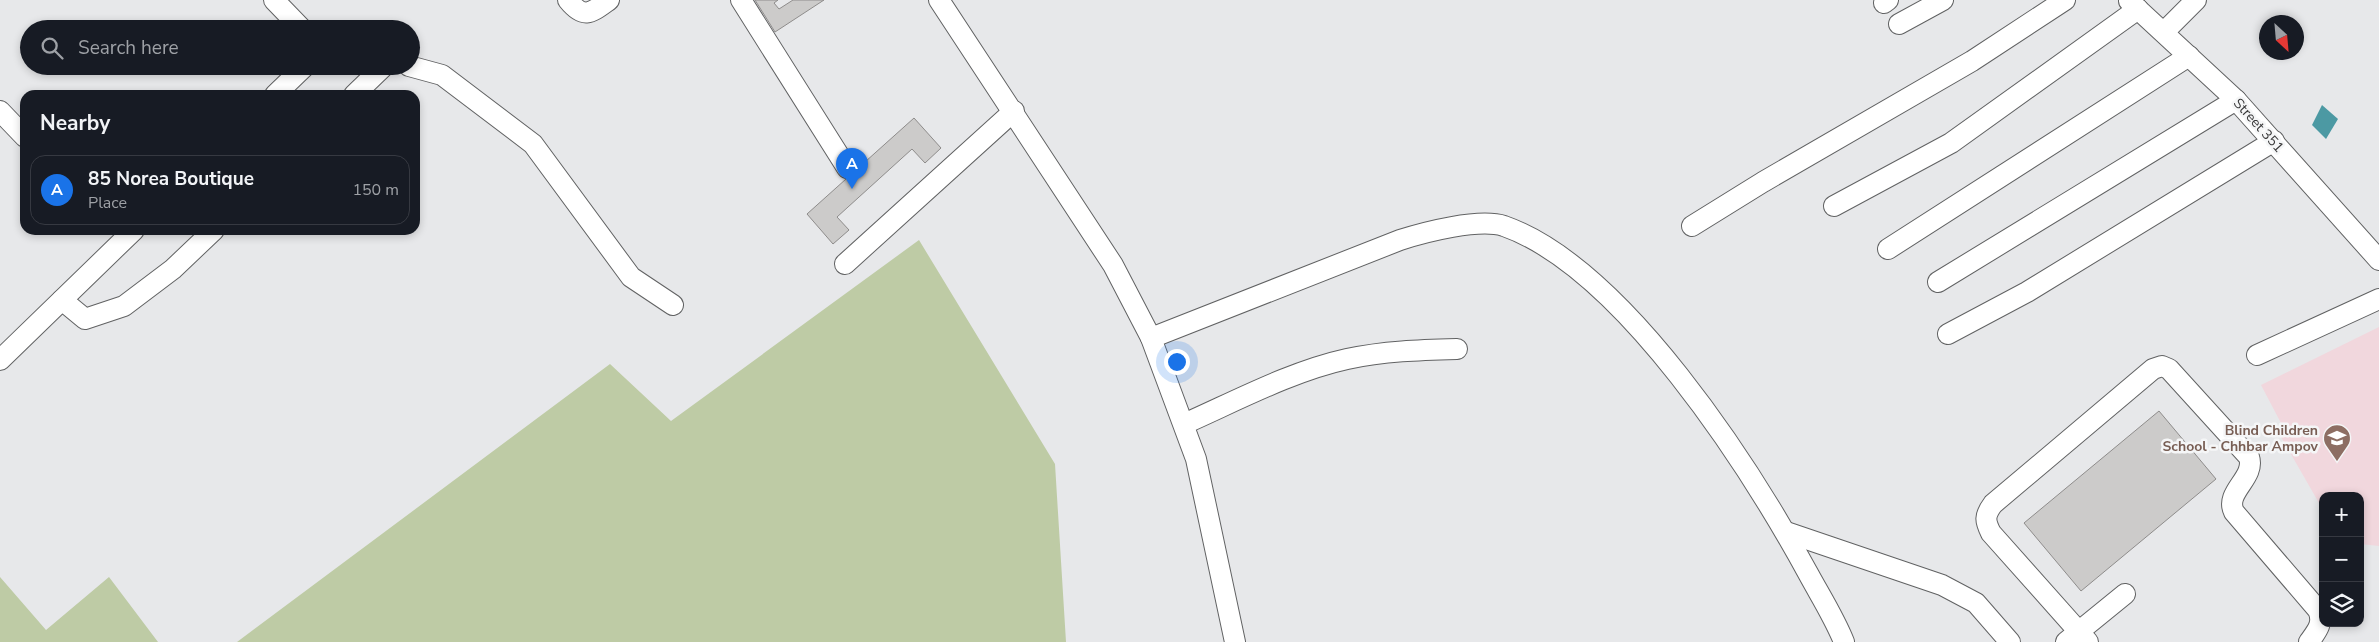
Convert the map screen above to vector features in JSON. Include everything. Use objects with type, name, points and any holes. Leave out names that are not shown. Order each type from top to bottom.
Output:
[{"type":"street","points":[[274,0],[293,20]]},
{"type":"street","points":[[568,0],[577,11],[585,13],[594,10],[609,0]]},
{"type":"street","points":[[741,0],[848,168]]},
{"type":"street","points":[[939,0],[1014,111],[1113,265],[1151,338],[1196,459],[1235,642]]},
{"type":"street","points":[[1899,24],[1943,0]]},
{"type":"street","points":[[1692,226],[1763,182],[1972,61],[2065,0]]},
{"type":"street","points":[[2164,32],[2196,0]]},
{"type":"street","points":[[1834,206],[1951,143],[2133,4]]},
{"type":"street","name":"Street 351","points":[[2133,4],[2236,100],[2379,260]]},
{"type":"street","points":[[1888,249],[2189,56]]},
{"type":"street","points":[[420,69],[442,75],[533,144],[631,277],[673,305]]},
{"type":"street","points":[[280,90],[296,75]]},
{"type":"street","points":[[359,90],[375,75]]},
{"type":"street","points":[[1938,282],[2236,100]]},
{"type":"street","points":[[0,111],[20,131]]},
{"type":"street","points":[[845,264],[1014,111]]},
{"type":"street","points":[[1948,334],[2027,292],[2274,141]]},
{"type":"street","points":[[1151,338],[1400,240],[1433,230],[1470,225],[1502,225],[1543,243],[1590,278],[1661,354],[1708,414],[1786,532],[1844,642]]},
{"type":"street","points":[[0,360],[62,300],[123,235]]},
{"type":"street","points":[[62,300],[85,319],[124,306],[173,269],[209,235]]},
{"type":"street","points":[[2257,355],[2379,299]]},
{"type":"street","points":[[1184,424],[1287,378],[1346,359],[1409,350],[1457,349]]},
{"type":"street","points":[[2125,594],[2078,638],[1991,533],[1985,522],[1986,513],[1993,504],[2153,369],[2162,366],[2169,369],[2249,457],[2252,464],[2231,505],[2234,512],[2318,610],[2321,617],[2320,626],[2309,642]]},
{"type":"street","points":[[1786,532],[1942,585],[1976,603],[2010,642]]},
{"type":"shaded area","name":"Blind Children School - Chhbar Ampov","points":[[2379,327],[2379,546],[2364,544],[2364,492],[2319,492],[2319,503],[2276,428],[2282,425],[2261,385]]},
{"type":"green space","points":[[919,240],[1055,464],[1066,642],[237,642],[610,364],[671,421]]},
{"type":"green space","points":[[0,577],[46,630],[109,577],[158,642],[0,642]]},
{"type":"water","points":[[2322,105],[2338,119],[2326,139],[2312,125]]},
{"type":"building","points":[[755,0],[778,0],[774,3],[779,9],[793,0],[824,0],[775,32]]},
{"type":"building","points":[[914,118],[941,148],[925,163],[912,149],[837,217],[849,230],[833,244],[807,214]]},
{"type":"building","points":[[2159,411],[2216,479],[2081,591],[2024,523]]},
{"type":"place","name":"85 Norea Boutique","points":[[852,189]]},
{"type":"place","name":"Blind Children School - Chhbar Ampov","points":[[2337,462]]}]
